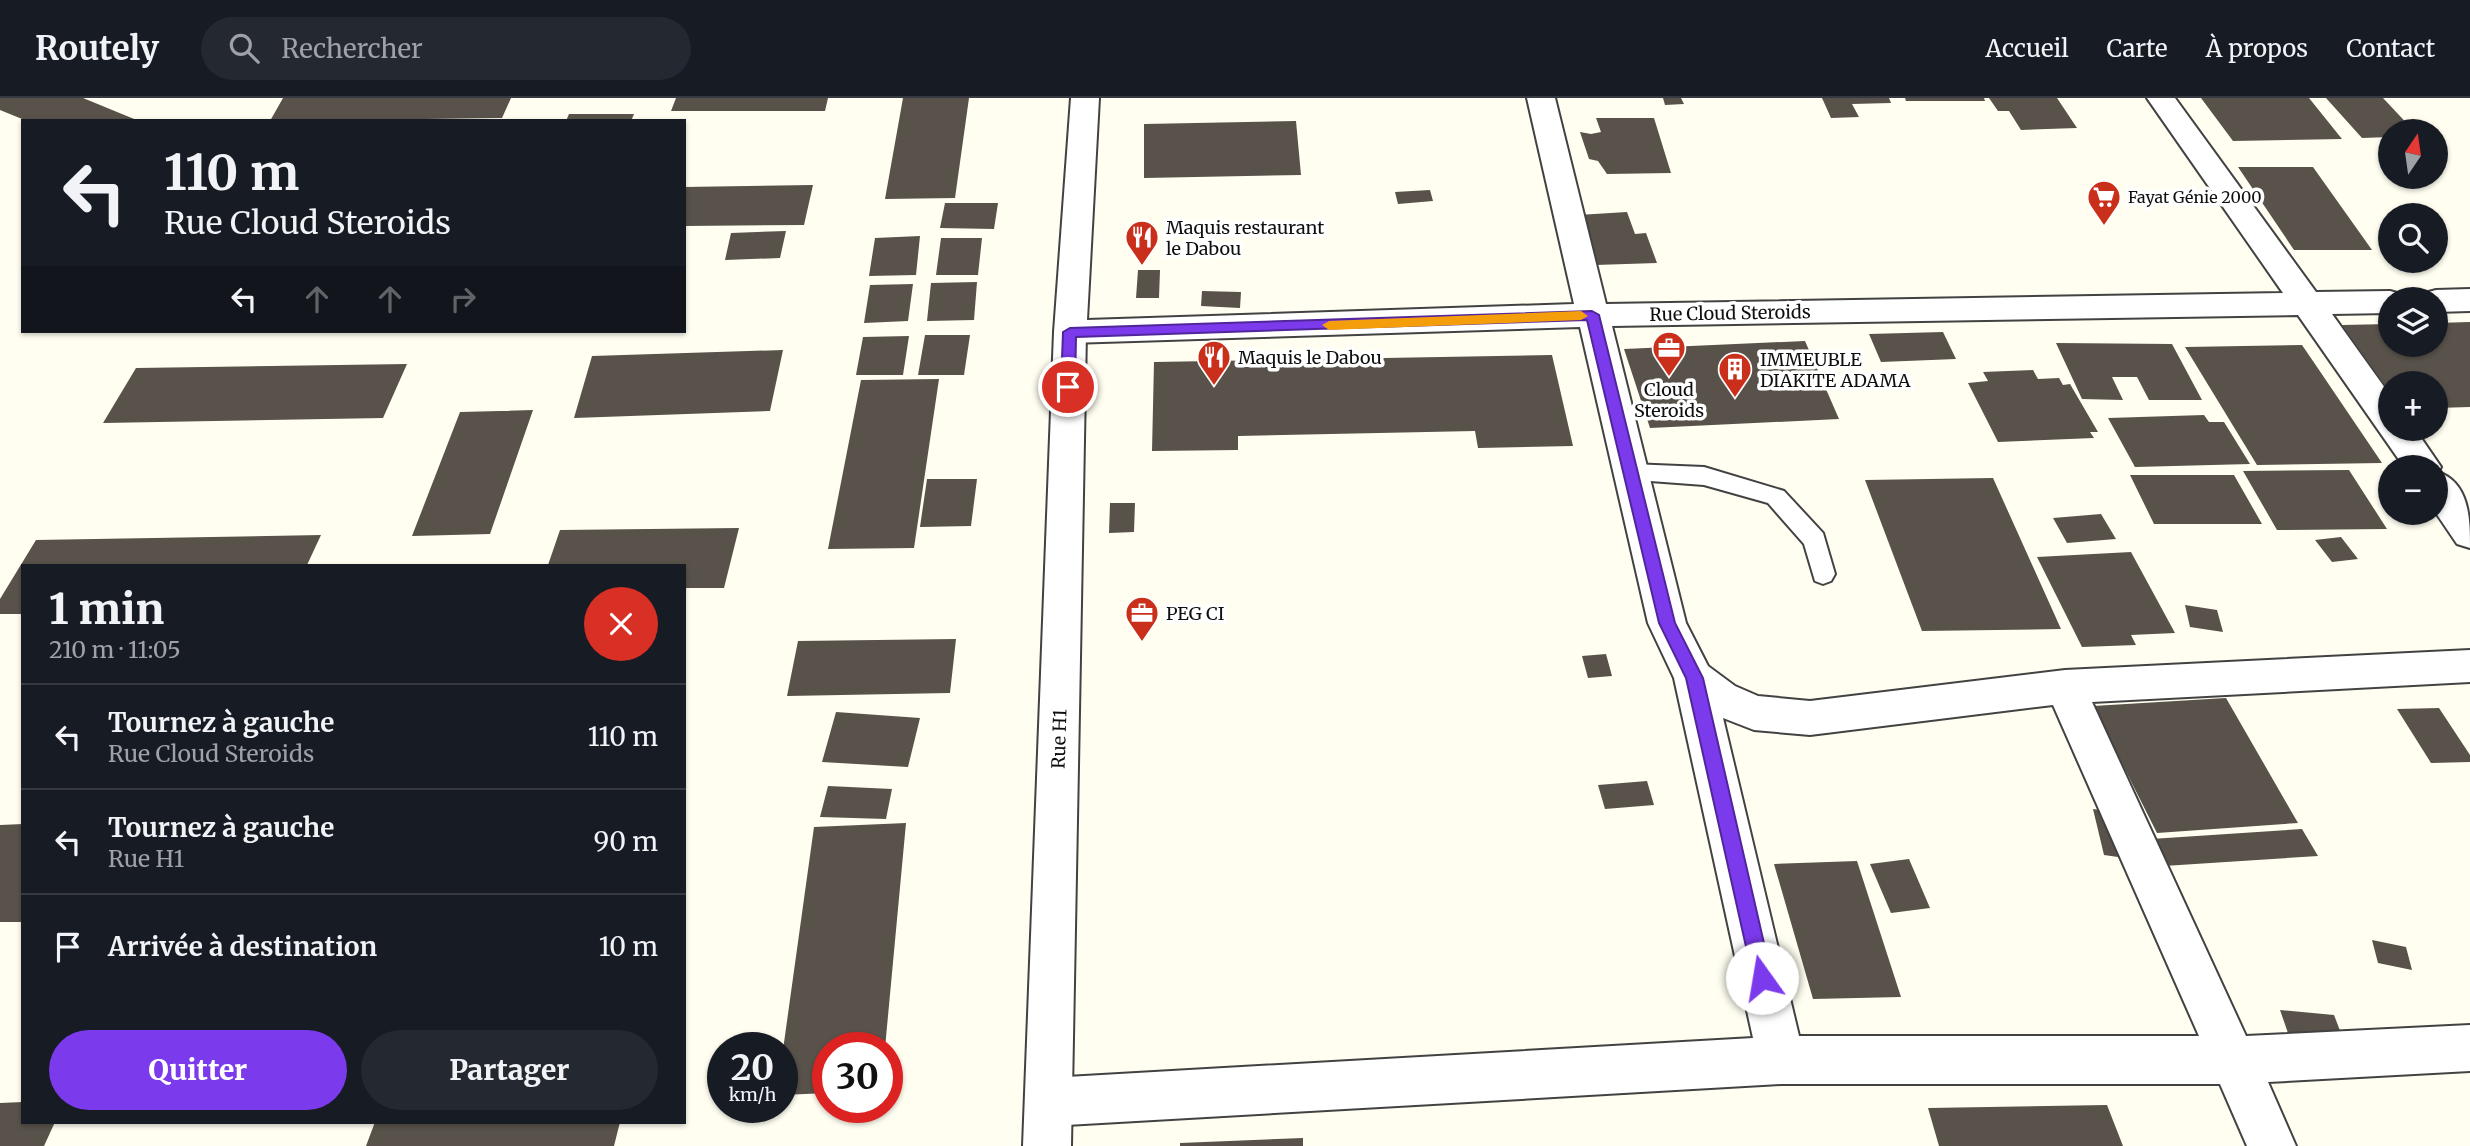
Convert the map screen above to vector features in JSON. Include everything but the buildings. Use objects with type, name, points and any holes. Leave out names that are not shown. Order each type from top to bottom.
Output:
[{"type":"street","name":"Rue H1","points":[[1048,1124],[1070,332],[1085,98]]},
{"type":"street","points":[[1541,98],[1667,623],[1694,678],[1781,1060]]},
{"type":"street","points":[[2161,98],[2378,403]]},
{"type":"street","points":[[2448,301],[2470,300]]},
{"type":"street","name":"Rue Cloud Steroids","points":[[1070,332],[1592,315],[2378,302]]},
{"type":"street","points":[[2448,502],[2470,534]]},
{"type":"street","points":[[1694,678],[1721,698],[1754,712],[1810,718],[2065,687],[2470,666]]},
{"type":"street","points":[[2065,687],[2272,1146]]},
{"type":"street","points":[[1048,1124],[1781,1060],[2235,1060],[2470,1048]]},
{"type":"lane","points":[[1631,473],[1704,477],[1776,497],[1815,540],[1823,574]]},
{"type":"slow traffic","points":[[1329,325],[1581,316]]},
{"type":"place","name":"Fayat Génie 2000","points":[[2104,227]]},
{"type":"place","name":"Maquis restaurant le Dabou","points":[[1142,267]]},
{"type":"place","name":"Cloud Steroids","points":[[1669,378]]},
{"type":"place","name":"Maquis le Dabou","points":[[1214,387]]},
{"type":"place","name":"IMMEUBLE DIAKITE ADAMA","points":[[1735,399]]},
{"type":"place","name":"PEG CI","points":[[1142,643]]},
{"type":"route","points":[[1068,387],[1070,332],[1319,326],[1592,315],[1667,623],[1694,678],[1762,978]]}]
